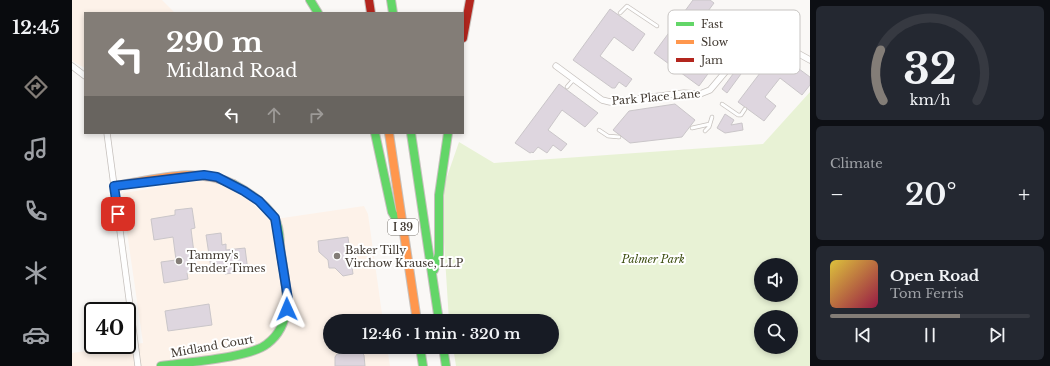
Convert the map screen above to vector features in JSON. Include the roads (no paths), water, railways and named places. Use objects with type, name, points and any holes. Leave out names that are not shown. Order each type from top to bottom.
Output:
[{"type":"main road","points":[[310,0],[317,12]]},
{"type":"main road","points":[[369,0],[371,12]]},
{"type":"main road","points":[[391,0],[393,12]]},
{"type":"main road","points":[[464,32],[469,0]]},
{"type":"main road","points":[[375,134],[392,212],[405,234]]},
{"type":"main road","name":"I 39","points":[[389,134],[416,314]]},
{"type":"main road","name":"I 39","points":[[411,134],[438,314]]},
{"type":"main road","points":[[432,274],[439,254],[439,195],[448,134]]},
{"type":"main road","name":"Midland Court","points":[[114,186],[195,175],[211,176],[227,182],[249,194],[259,201],[275,218],[288,299],[286,320],[276,336],[259,350],[250,353],[161,366]]},
{"type":"main road","points":[[421,354],[423,366]]},
{"type":"main road","points":[[444,354],[446,366]]},
{"type":"street","name":"Park Place Lane","points":[[800,54],[810,60]]},
{"type":"street","points":[[72,66],[84,75]]},
{"type":"street","name":"Park Place Lane","points":[[556,66],[602,100],[610,102],[679,93],[705,93],[710,90],[724,74]]},
{"type":"street","points":[[107,134],[138,366]]},
{"type":"lane","points":[[620,13],[628,6],[656,26]]},
{"type":"lane","points":[[567,87],[574,79]]},
{"type":"lane","points":[[722,104],[738,116],[745,109]]},
{"type":"lane","points":[[705,131],[710,124],[712,117]]},
{"type":"lane","points":[[692,128],[710,124]]},
{"type":"lane","points":[[599,130],[608,136],[619,137]]},
{"type":"place","name":"Baker Tilly Virchow Krause, LLP","points":[[337,256]]},
{"type":"place","name":"Tammy's Tender Times","points":[[179,261]]},
{"type":"park label","name":"Palmer Park","points":[[653,259]]}]
